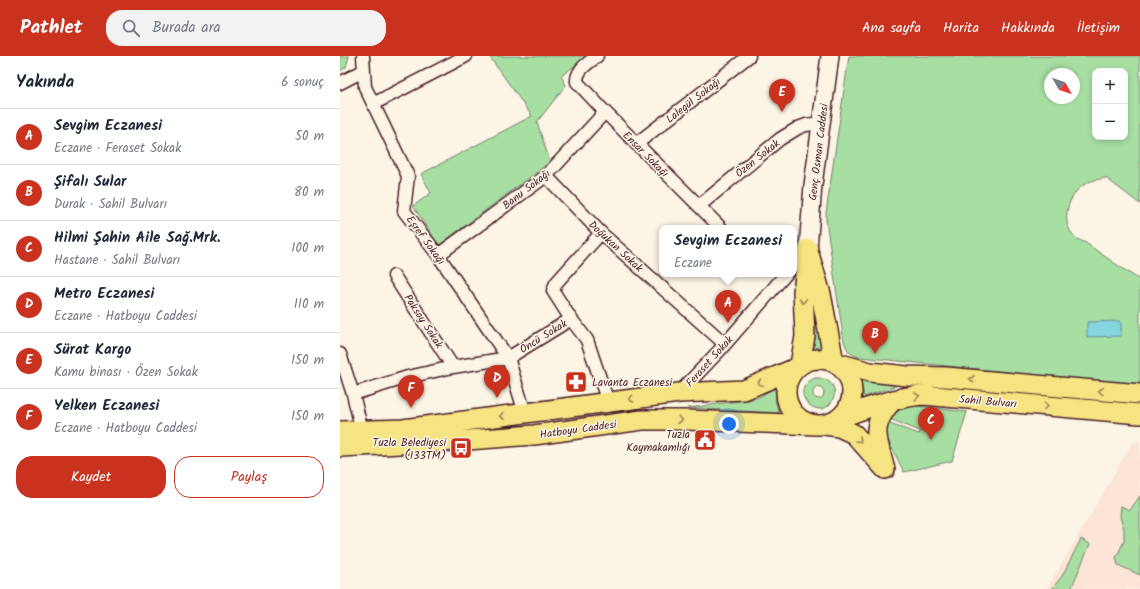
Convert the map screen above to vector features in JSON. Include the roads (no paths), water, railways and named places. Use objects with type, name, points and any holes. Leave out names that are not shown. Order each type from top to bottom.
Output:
[{"type":"main road","points":[[808,249],[821,294],[836,363]]},
{"type":"main road","points":[[798,367],[805,336],[803,292],[808,249]]},
{"type":"main road","points":[[827,423],[847,410],[852,401],[853,390],[851,380],[845,371],[836,363],[827,359],[816,358],[805,362],[789,377],[786,388],[790,408],[797,417],[806,422],[827,423],[854,434],[885,469],[878,441],[877,430],[881,414],[892,400]]},
{"type":"main road","name":"Sahil Bulvarı","points":[[836,363],[872,373],[946,377],[1140,394]]},
{"type":"main road","name":"Hatboyu Caddesi","points":[[340,431],[433,426],[679,393],[744,390],[798,367]]},
{"type":"main road","name":"Sahil Bulvarı","points":[[827,423],[874,405],[892,400],[928,395],[1140,414]]},
{"type":"main road","points":[[1083,409],[1140,422]]},
{"type":"main road","name":"Hatboyu Caddesi","points":[[340,447],[534,435],[642,420],[827,423]]},
{"type":"street","name":"Eşref Sokağı","points":[[363,56],[364,87],[408,176],[404,211],[438,256],[508,358],[525,413]]},
{"type":"street","points":[[373,104],[466,56]]},
{"type":"street","name":"Ensar Sokağı","points":[[597,56],[581,69],[577,77],[577,82],[636,144],[719,225]]},
{"type":"street","name":"Lalegül Sokağı","points":[[636,144],[749,56]]},
{"type":"street","name":"Genç Osman Caddesi","points":[[808,249],[810,208],[830,56]]},
{"type":"street","points":[[340,82],[363,71]]},
{"type":"street","name":"Banu Sokağı","points":[[438,256],[546,176],[605,112]]},
{"type":"street","name":"Özen Sokak","points":[[699,206],[780,139],[802,126],[821,123]]},
{"type":"street","name":"Doğukan Sokak","points":[[546,176],[601,233],[725,344]]},
{"type":"street","points":[[601,233],[556,283],[553,290],[570,319],[587,340],[608,402]]},
{"type":"street","points":[[797,261],[808,249]]},
{"type":"street","name":"Paksoy Sokak","points":[[394,276],[453,366]]},
{"type":"street","name":"Feraset Sokak","points":[[679,393],[725,344],[778,277]]},
{"type":"street","name":"Öncü Sokak","points":[[353,394],[408,377],[453,366],[508,358],[570,319]]},
{"type":"street","points":[[340,354],[353,394],[362,431]]},
{"type":"water","points":[[1121,321],[1121,336],[1087,337],[1087,322]]},
{"type":"place","name":"Sürat Kargo","points":[[782,112]]},
{"type":"place","name":"Sevgim Eczanesi","points":[[728,323]]},
{"type":"place","name":"Şifalı Sular","points":[[875,354]]},
{"type":"place","name":"Lavanta Eczanesi","points":[[576,382]]},
{"type":"place","name":"Metro Eczanesi","points":[[497,398]]},
{"type":"place","name":"Yelken Eczanesi","points":[[411,408]]},
{"type":"place","name":"Tuzla Kaymakamlığı","points":[[705,440]]},
{"type":"place","name":"Hilmi Şahin Aile Sağ.Mrk.","points":[[931,440]]},
{"type":"place","name":"Tuzla Belediyesi (133TM)","points":[[461,448]]}]
